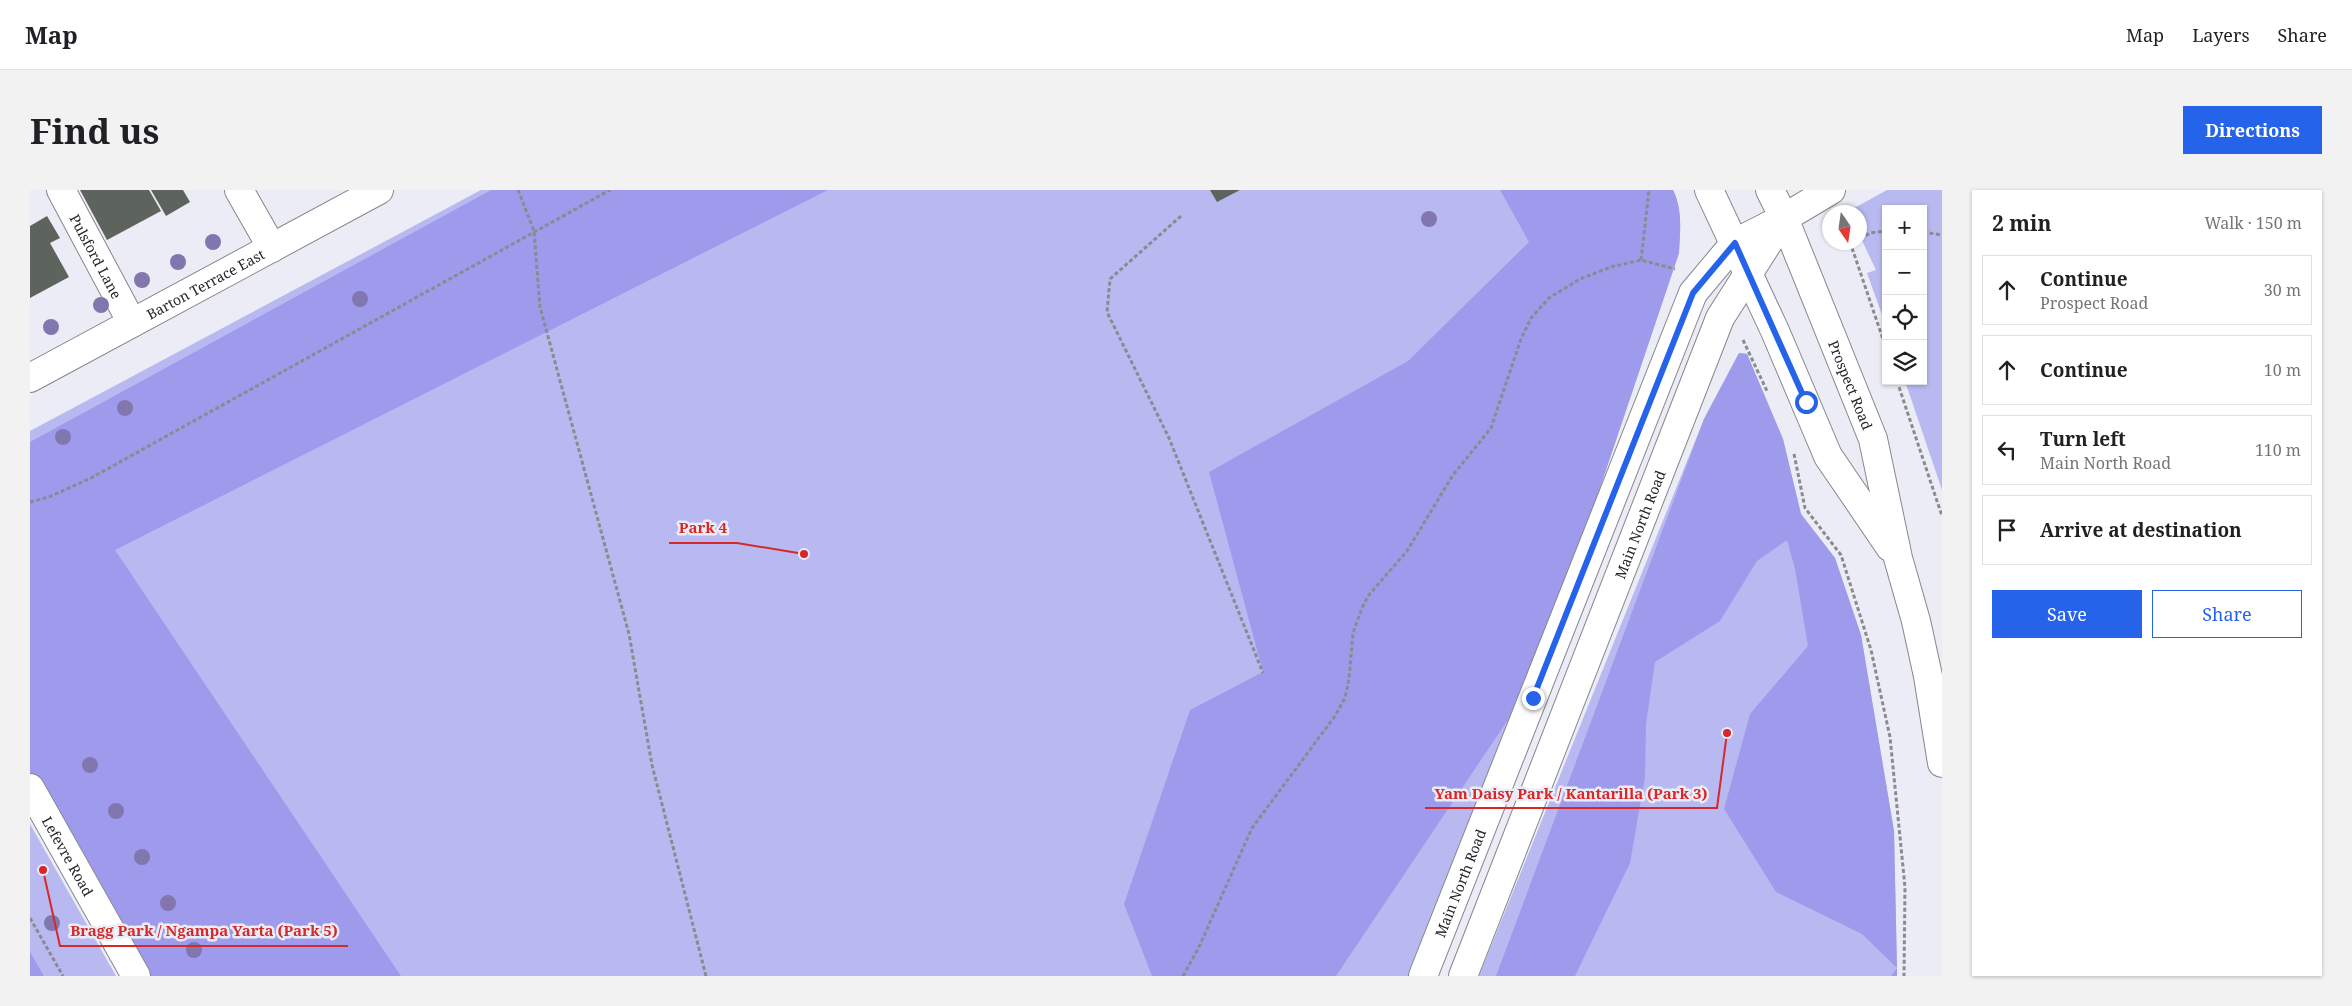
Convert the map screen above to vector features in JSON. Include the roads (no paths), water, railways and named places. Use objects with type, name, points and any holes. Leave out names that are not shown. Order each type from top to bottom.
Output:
[{"type":"main road","name":"Pulsford Lane","points":[[61,190],[132,323]]},
{"type":"main road","points":[[239,190],[272,248]]},
{"type":"main road","name":"Barton Terrace East","points":[[30,378],[379,190]]},
{"type":"main road","name":"Prospect Road","points":[[1709,190],[1749,273],[1828,456],[1898,558]]},
{"type":"main road","name":"Prospect Road","points":[[1770,190],[1784,218],[1873,439],[1898,558],[1916,620],[1928,676],[1942,763]]},
{"type":"main road","points":[[1735,243],[1784,218],[1831,190]]},
{"type":"main road","name":"Main North Road","points":[[1463,976],[1720,318],[1784,218]]},
{"type":"main road","name":"Main North Road","points":[[1423,976],[1693,293],[1735,243]]},
{"type":"main road","name":"Lefevre Road","points":[[30,788],[136,976]]},
{"type":"place","name":"Park 4","points":[[804,554]]},
{"type":"place","name":"Yam Daisy Park / Kantarilla (Park 3)","points":[[1727,733]]},
{"type":"place","name":"Bragg Park / Ngampa Yarta (Park 5)","points":[[43,870]]}]
